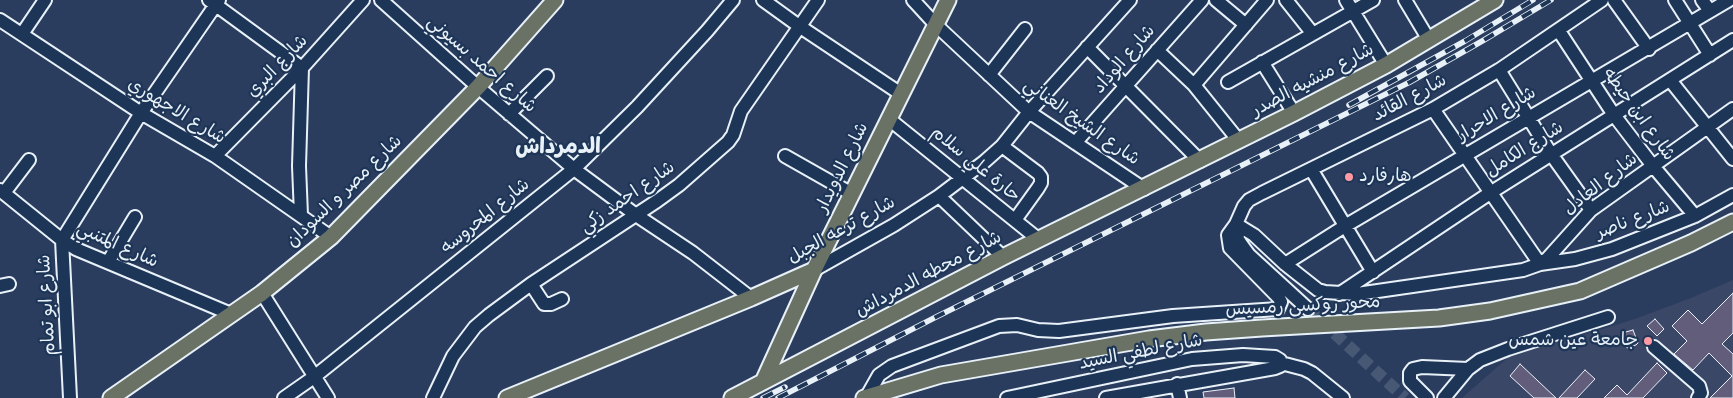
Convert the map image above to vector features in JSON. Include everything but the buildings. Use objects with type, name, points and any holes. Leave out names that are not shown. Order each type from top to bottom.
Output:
[{"type":"main road","name":"شارع مصر و السودان","points":[[111,398],[262,293],[331,237],[478,87],[555,0]]},
{"type":"main road","name":"شارع الدويدار","points":[[763,382],[814,270],[948,0]]},
{"type":"main road","name":"شارع منشيه الصدر","points":[[1144,188],[1386,65],[1495,0]]},
{"type":"main road","name":"شارع محطه الدمرداش","points":[[732,398],[1038,239],[1144,188]]},
{"type":"main road","name":"محور روكسى رمسيس","points":[[865,398],[941,375],[1149,338],[1262,328],[1439,318],[1490,311],[1580,291],[1691,243],[1733,222]]},
{"type":"main road","name":"شارع ترعه الجبل","points":[[507,398],[751,298],[814,270]]},
{"type":"street","points":[[22,34],[45,0]]},
{"type":"street","name":"شارع البري","points":[[215,156],[302,68],[363,0]]},
{"type":"street","name":"شارع احمد بسيوني","points":[[381,0],[478,87],[574,169],[636,215],[693,253],[751,298]]},
{"type":"street","name":"شارع المحروسه","points":[[284,398],[314,377],[574,169],[637,107],[707,31],[732,0]]},
{"type":"street","points":[[763,0],[798,26],[901,94]]},
{"type":"street","name":"شارع احمد زكي","points":[[433,398],[444,371],[454,356],[475,328],[500,306],[679,185],[728,142],[733,135],[741,111],[798,26],[818,0]]},
{"type":"street","name":"شارع الشيخ العناني","points":[[913,0],[936,25],[1029,112],[1144,188]]},
{"type":"street","name":"شارع ترعه الجبل","points":[[814,270],[965,179],[1002,146],[1029,112],[1130,0]]},
{"type":"street","name":"شارع الوداد","points":[[1075,143],[1202,0]]},
{"type":"street","points":[[1216,0],[1246,24]]},
{"type":"street","points":[[1194,85],[1267,0]]},
{"type":"street","points":[[1286,0],[1314,34]]},
{"type":"street","points":[[1346,0],[1386,65]]},
{"type":"street","points":[[1228,82],[1373,0]]},
{"type":"street","points":[[1405,0],[1430,40]]},
{"type":"street","name":"شارع القائد","points":[[865,398],[879,375],[892,366],[998,326],[1016,325],[1038,330],[1059,331],[1173,316],[1278,309],[1281,305],[1279,298],[1230,248],[1228,235],[1236,224],[1240,212],[1249,200],[1433,109],[1499,70],[1602,0]]},
{"type":"street","points":[[1614,0],[1648,48]]},
{"type":"street","points":[[1675,0],[1710,55]]},
{"type":"street","points":[[1702,0],[1710,11]]},
{"type":"street","name":"شارع الاحرار","points":[[1285,264],[1528,117],[1691,24],[1729,0]]},
{"type":"street","points":[[214,2],[302,68],[299,156],[301,215]]},
{"type":"street","name":"شارع ابو تمام","points":[[70,398],[62,240],[141,113],[214,2]]},
{"type":"street","name":"شارع الاجهوري","points":[[0,20],[141,113],[215,156],[331,237]]},
{"type":"street","points":[[989,75],[1025,29]]},
{"type":"street","name":"شارع ابن حيطه","points":[[1559,31],[1614,115],[1695,216]]},
{"type":"street","name":"شارع الكامل","points":[[1339,294],[1490,193],[1733,40]]},
{"type":"street","points":[[1087,47],[1200,161]]},
{"type":"street","points":[[1158,50],[1194,85],[1239,141]]},
{"type":"street","points":[[1262,62],[1294,113]]},
{"type":"street","points":[[1499,70],[1551,154],[1592,210]]},
{"type":"street","points":[[509,114],[547,76]]},
{"type":"street","points":[[1670,80],[1733,159]]},
{"type":"street","points":[[1433,109],[1540,264]]},
{"type":"street","name":"شارع العادل","points":[[1236,224],[1254,235],[1285,264],[1318,290],[1339,294],[1362,293],[1523,270],[1540,264],[1547,259],[1592,210],[1733,109]]},
{"type":"street","name":"حارة علي سلام","points":[[889,119],[1038,239]]},
{"type":"street","points":[[1002,146],[1041,177],[1041,183],[1015,220]]},
{"type":"street","points":[[785,156],[852,194]]},
{"type":"street","points":[[2,191],[29,160]]},
{"type":"street","points":[[1311,170],[1373,272]]},
{"type":"street","name":"شارع المتنبي","points":[[2,191],[62,240],[86,254],[231,314]]},
{"type":"street","name":"شارع ناصر","points":[[1540,264],[1601,253],[1695,216],[1733,195]]},
{"type":"street","points":[[939,196],[1004,257]]},
{"type":"street","points":[[108,262],[135,217]]},
{"type":"street","points":[[1236,224],[1238,239],[1245,250],[1308,309]]},
{"type":"street","points":[[531,284],[544,304],[551,304],[562,299]]},
{"type":"street","points":[[262,293],[328,398]]},
{"type":"street","points":[[1444,398],[1468,369],[1480,360],[1508,348],[1608,317]]},
{"type":"street","points":[[1654,347],[1699,386],[1701,393],[1698,398]]},
{"type":"street","name":"شارع لطفي السيد","points":[[1006,398],[1192,359],[1250,355],[1276,357],[1281,363],[1304,369],[1312,373],[1343,398]]},
{"type":"street","points":[[1109,398],[1177,384],[1276,368],[1281,363]]},
{"type":"street","points":[[1427,398],[1410,381],[1410,372],[1413,369],[1422,367],[1468,369]]},
{"type":"street","points":[[1177,384],[1180,398]]},
{"type":"shaded area","name":"جامعة عين شمس","points":[[1733,280],[1733,398],[1462,398],[1511,355],[1519,351],[1577,337],[1635,319]]},
{"type":"tunnel","points":[[1308,309],[1405,398]]},
{"type":"railway","points":[[1349,105],[1465,41],[1533,0]]},
{"type":"railway","points":[[778,398],[936,317],[1410,82],[1551,0]]},
{"type":"railway","points":[[763,398],[785,387]]},
{"type":"place","name":"هارفارد","points":[[1349,177]]},
{"type":"place","name":"جامعة عين شمس","points":[[1648,341]]},
{"type":"district","name":"الدمرداش","points":[[558,148]]}]
